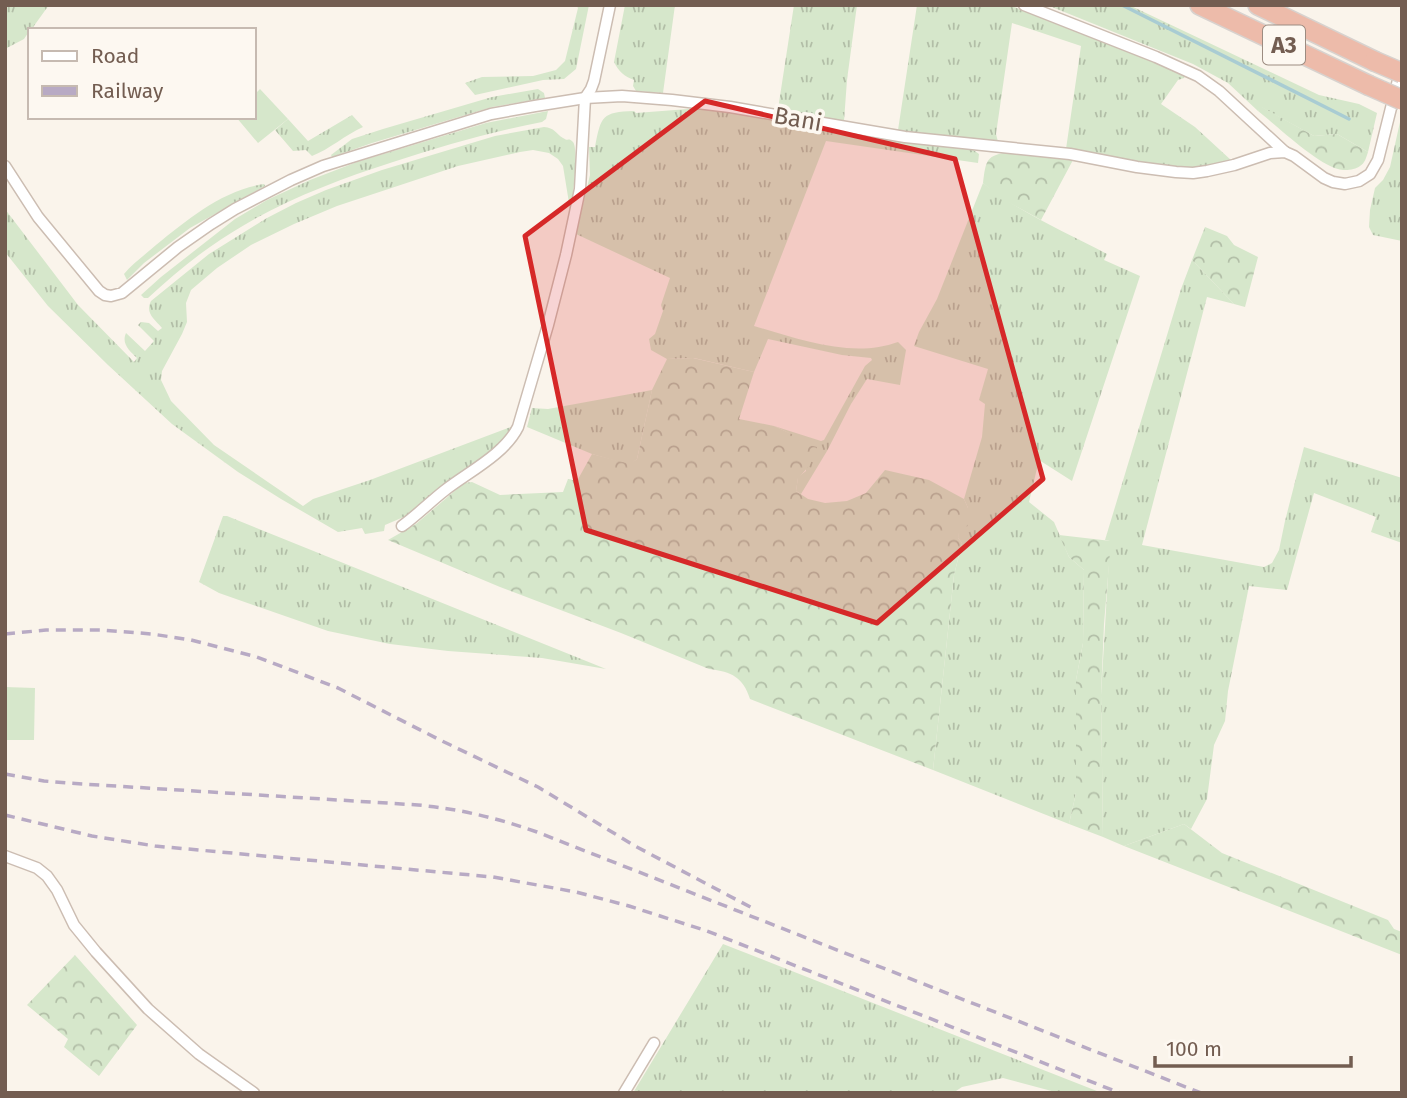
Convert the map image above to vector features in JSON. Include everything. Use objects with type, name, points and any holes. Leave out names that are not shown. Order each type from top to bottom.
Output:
[{"type":"highway","name":"A3","points":[[1200,5],[1402,100]]},
{"type":"highway","name":"A3","points":[[1258,5],[1402,73]]},
{"type":"street","points":[[402,526],[506,444],[518,427],[566,255],[580,189],[585,98],[594,81],[610,5]]},
{"type":"street","points":[[1024,5],[1198,76],[1219,91],[1285,152],[1324,178],[1345,184],[1359,181],[1370,174],[1378,160],[1402,64]]},
{"type":"street","name":"Bani","points":[[5,166],[38,217],[99,291],[105,295],[117,295],[211,224],[261,195],[312,171],[491,114],[585,98],[634,96],[692,102],[905,137],[1070,154],[1176,172],[1206,172],[1270,153],[1285,152]]},
{"type":"street","points":[[5,856],[37,868],[47,876],[74,925],[148,1009],[199,1054],[254,1093]]},
{"type":"street","points":[[624,1093],[654,1043]]},
{"type":"highlighted area","points":[[705,101],[955,159],[1043,479],[877,623],[586,530],[525,236]]},
{"type":"green space","points":[[5,5],[49,5],[32,28],[28,28],[24,39],[5,49]]},
{"type":"green space","points":[[576,5],[589,5],[576,69],[564,79],[543,80],[475,95],[465,83],[482,77],[533,76],[556,70],[565,61],[578,8]]},
{"type":"green space","points":[[625,5],[675,5],[663,93],[636,91],[634,80],[622,73],[614,62]]},
{"type":"green space","points":[[794,5],[857,5],[844,121],[778,109]]},
{"type":"green space","points":[[917,5],[1009,5],[1185,75],[1178,80],[1161,104],[1195,127],[1232,161],[1212,166],[1170,167],[1066,149],[1081,46],[1012,23],[996,134],[998,142],[898,130]]},
{"type":"green space","points":[[1047,5],[1129,5],[1319,95],[1359,104],[1377,113],[1368,152],[1337,134],[1314,136],[1261,107],[1258,111],[1228,83],[1193,64]]},
{"type":"green space","points":[[260,89],[288,119],[258,143],[238,119],[256,119],[256,93]]},
{"type":"green space","points":[[538,89],[544,93],[545,98],[492,107],[332,157],[331,155],[352,139],[383,129],[492,97]]},
{"type":"green space","points":[[1260,106],[1314,136],[1337,134],[1368,152],[1365,160],[1362,165],[1349,170],[1340,170],[1329,165],[1308,152],[1258,111]]},
{"type":"green space","points":[[717,108],[902,141],[972,149],[979,154],[978,163],[826,141],[754,326],[844,348],[880,347],[898,342],[906,350],[900,385],[867,379],[801,494],[796,491],[798,477],[806,471],[801,446],[791,434],[774,426],[824,440],[871,358],[842,355],[768,339],[754,372],[694,358],[667,359],[651,350],[649,339],[655,334],[663,311],[661,305],[670,278],[576,234],[590,175],[589,147],[595,147],[599,128],[605,118],[623,112]]},
{"type":"green space","points":[[548,111],[542,122],[430,150],[298,197],[231,233],[194,259],[148,298],[141,295],[235,219],[310,180],[357,162],[486,123]]},
{"type":"green space","points":[[352,115],[363,127],[312,156],[306,150],[293,151],[275,130],[288,119],[308,141]]},
{"type":"green space","points":[[1400,122],[1402,241],[1373,235],[1369,227],[1375,188],[1390,167]]},
{"type":"green space","points":[[544,127],[573,142],[575,147],[575,175],[570,209],[563,166],[558,159],[549,153],[533,150],[520,152],[458,166],[337,206],[294,224],[251,245],[191,290],[186,303],[187,322],[162,371],[161,380],[171,401],[214,445],[303,506],[313,499],[516,425],[502,444],[446,484],[413,513],[385,525],[384,531],[365,534],[362,528],[338,532],[238,472],[172,424],[48,306],[5,252],[5,209],[78,305],[134,362],[137,358],[125,344],[126,333],[145,351],[154,341],[138,325],[141,322],[149,323],[158,331],[162,328],[150,312],[151,301],[209,254],[267,218],[326,190],[382,170],[495,136]]},
{"type":"green space","points":[[1010,152],[1073,160],[1041,220],[999,197],[983,183],[989,160],[996,155]]},
{"type":"green space","points":[[983,183],[1027,213],[1107,254],[1104,260],[1140,276],[1072,481],[1039,460],[1029,502],[1054,522],[1069,557],[1084,570],[1083,643],[1076,680],[1076,793],[1069,824],[933,770],[954,575],[962,543],[958,538],[959,528],[968,508],[964,499],[982,437],[985,404],[979,400],[988,369],[914,346],[937,299]]},
{"type":"green space","points":[[264,184],[265,186],[190,228],[144,263],[127,280],[124,274],[131,266],[193,216],[234,192]]},
{"type":"green space","points":[[1205,227],[1227,236],[1234,245],[1258,257],[1245,307],[1234,304],[1192,260]]},
{"type":"green space","points":[[1192,260],[1234,304],[1207,297],[1142,545],[1264,567],[1272,563],[1279,550],[1304,447],[1402,478],[1402,543],[1371,532],[1376,517],[1314,493],[1287,590],[1249,586],[1228,691],[1225,721],[1214,745],[1207,799],[1191,829],[1184,824],[1124,846],[1103,837],[1101,695],[1110,541],[1105,540]]},
{"type":"green space","points":[[693,358],[754,372],[739,419],[774,426],[796,436],[801,443],[817,447],[810,464],[798,478],[796,491],[808,499],[825,503],[847,501],[866,493],[885,470],[929,480],[964,499],[968,508],[968,526],[960,528],[958,538],[962,543],[954,575],[933,770],[750,699],[744,685],[730,674],[709,669],[388,540],[416,524],[464,483],[472,482],[500,495],[563,492],[568,479],[577,481],[592,454],[630,464],[637,459],[652,390],[667,359]]},
{"type":"green space","points":[[652,390],[637,459],[630,465],[592,454],[527,427],[532,408],[548,409]]},
{"type":"green space","points":[[223,516],[606,669],[542,658],[390,644],[328,631],[219,593],[199,582]]},
{"type":"green space","points":[[1059,535],[1111,541],[1101,695],[1103,837],[1069,824],[1076,793],[1076,680],[1083,643],[1084,570],[1069,557]]},
{"type":"green space","points":[[5,687],[35,688],[34,740],[5,740]]},
{"type":"green space","points":[[1184,824],[1222,853],[1388,920],[1394,929],[1402,932],[1402,955],[1124,846]]},
{"type":"green space","points":[[723,944],[1102,1093],[1059,1093],[1003,1078],[962,1087],[953,1093],[633,1093]]},
{"type":"green space","points":[[75,955],[137,1025],[99,1076],[64,1047],[68,1039],[27,1005]]},
{"type":"waterway","points":[[1122,5],[1349,119]]},
{"type":"railway","points":[[5,634],[46,630],[152,634],[191,640],[257,657],[338,688],[538,787],[635,846],[756,910]]},
{"type":"railway","points":[[5,774],[67,783],[418,805],[493,818],[537,832],[1201,1093]]},
{"type":"railway","points":[[5,815],[92,836],[155,846],[493,877],[576,892],[707,931],[1120,1093]]}]
